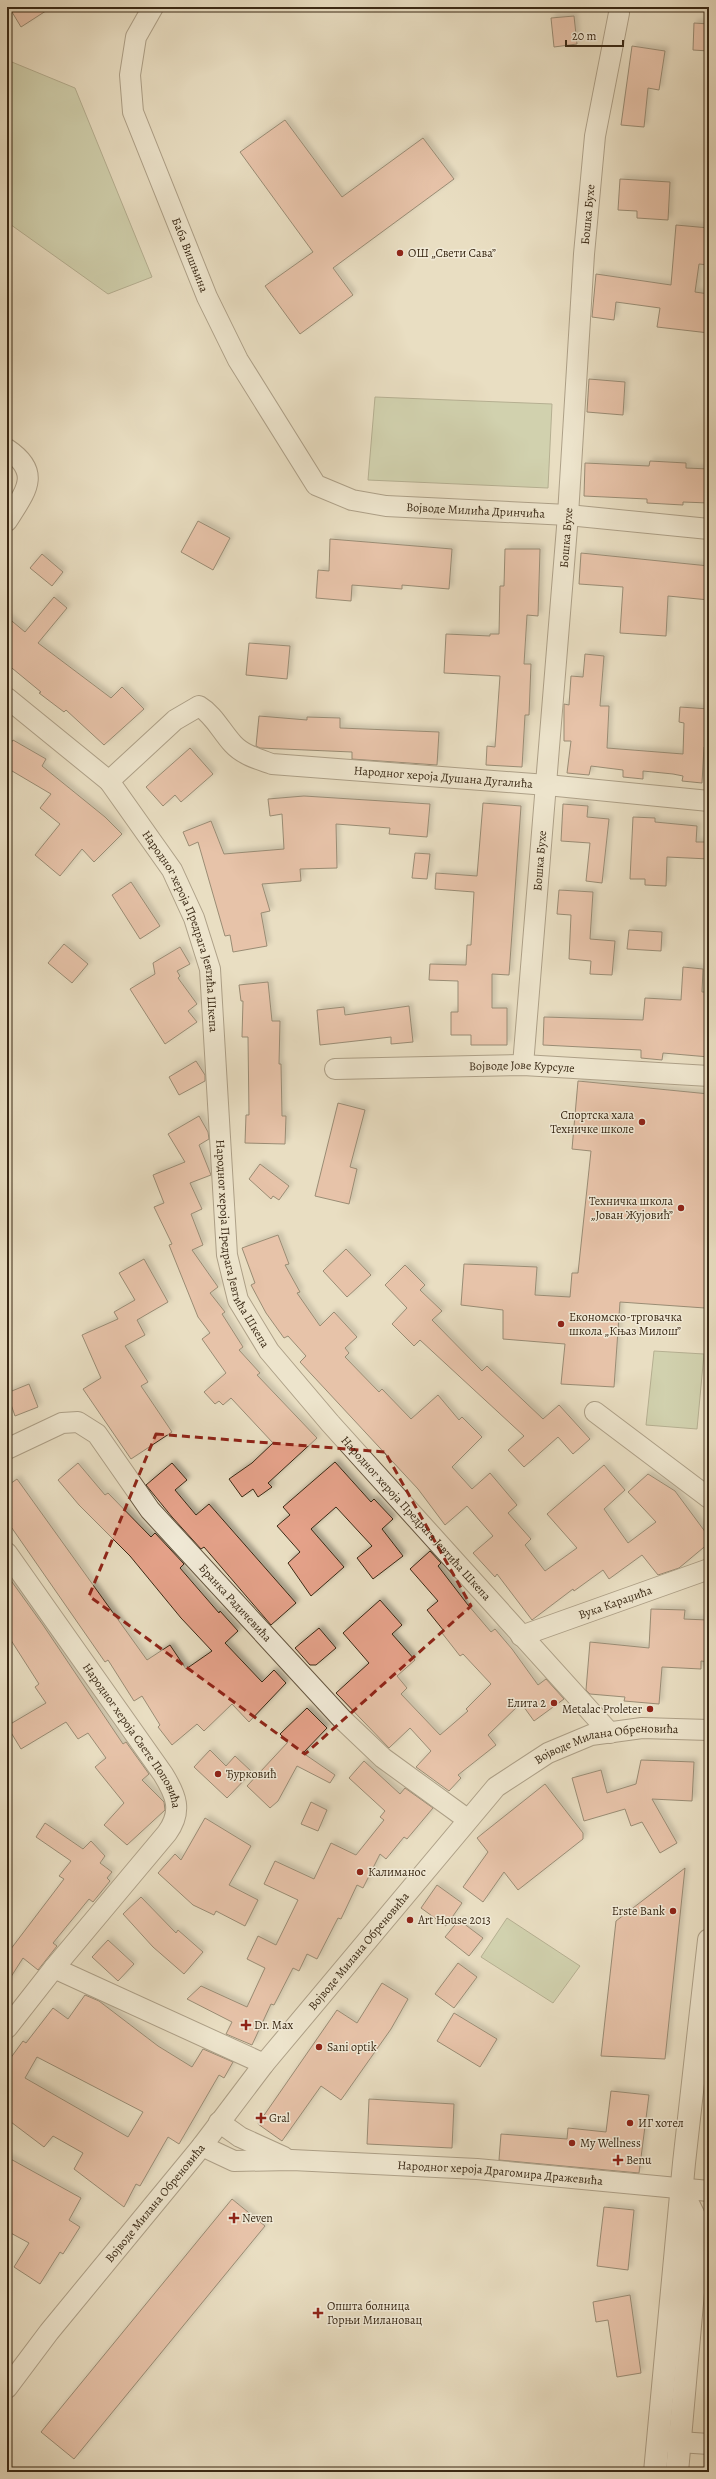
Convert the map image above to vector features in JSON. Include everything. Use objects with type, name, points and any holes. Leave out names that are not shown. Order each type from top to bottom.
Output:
[{"type":"street","name":"Баба Вишњина","points":[[153,7],[136,37],[130,75],[133,112],[207,297],[238,360],[316,485]]},
{"type":"street","name":"Бошка Бухе","points":[[523,1064],[568,515],[584,254],[595,136],[620,13]]},
{"type":"street","points":[[7,449],[17,456],[26,466],[29,482],[7,521]]},
{"type":"street","name":"Војводе Милића Дринчића","points":[[316,485],[352,500],[386,506],[568,515],[709,529]]},
{"type":"street","name":"Народног хероја Предрага Јевтића Шкепа","points":[[7,698],[109,781],[172,870],[194,918],[210,969],[227,1255],[238,1300],[269,1351],[314,1405],[610,1733]]},
{"type":"street","name":"Народног хероја Душана Дугалића","points":[[109,781],[176,720],[199,706],[207,711],[234,744],[249,756],[272,764],[547,785],[709,800]]},
{"type":"street","name":"Војводе Јове Курсуле","points":[[335,1070],[523,1064],[709,1076]]},
{"type":"street","points":[[595,1412],[709,1498]]},
{"type":"street","name":"Бранка Радичевића","points":[[7,1449],[62,1423],[78,1422],[98,1434],[150,1510],[343,1720],[383,1758],[467,1819]]},
{"type":"street","name":"Народног хероја Свете Поповића","points":[[7,1553],[164,1774],[174,1791],[177,1808],[176,1821],[54,1968],[7,2028]]},
{"type":"street","name":"Вука Караџића","points":[[521,1636],[709,1569]]},
{"type":"street","name":"Војводе Милана Обреновића","points":[[7,2388],[49,2332],[202,2146],[264,2064],[467,1819],[496,1787],[528,1764],[569,1743],[591,1735],[642,1728],[709,1730]]},
{"type":"street","points":[[655,2472],[681,2189],[709,1940]]},
{"type":"street","points":[[54,1968],[264,2064]]},
{"type":"street","name":"Народног хероја Драгомира Дражевића","points":[[219,2122],[240,2137],[262,2149],[292,2160]]},
{"type":"street","name":"Народног хероја Драгомира Дражевића","points":[[202,2146],[234,2161],[292,2160],[477,2169],[709,2191]]},
{"type":"street","points":[[677,2472],[698,2236],[695,2218],[681,2189]]},
{"type":"street","points":[[658,2440],[709,2444]]},
{"type":"highlighted area","points":[[156,1434],[385,1452],[471,1606],[305,1754],[89,1596]]},
{"type":"green space","points":[[7,60],[75,88],[152,277],[108,294],[7,222]]},
{"type":"green space","points":[[375,397],[552,404],[548,488],[368,480]]},
{"type":"green space","points":[[654,1351],[704,1354],[697,1429],[646,1425]]},
{"type":"green space","points":[[507,1918],[580,1966],[553,2003],[481,1957]]},
{"type":"building","points":[[9,7],[52,7],[21,27]]},
{"type":"building","points":[[574,16],[577,44],[554,47],[551,18]]},
{"type":"building","points":[[694,23],[709,24],[709,51],[693,50]]},
{"type":"building","points":[[632,46],[665,51],[659,90],[648,88],[644,127],[621,125]]},
{"type":"building","points":[[285,120],[342,197],[423,138],[454,179],[333,268],[353,295],[300,334],[265,286],[313,252],[240,152]]},
{"type":"building","points":[[620,179],[670,182],[668,220],[637,218],[637,211],[618,210]]},
{"type":"building","points":[[676,225],[709,228],[709,265],[699,264],[695,292],[709,294],[709,333],[657,327],[660,308],[616,302],[614,320],[592,317],[596,274],[671,285]]},
{"type":"building","points":[[589,379],[625,382],[623,415],[587,412]]},
{"type":"building","points":[[650,461],[686,463],[686,468],[709,469],[709,503],[683,502],[683,505],[647,503],[647,499],[584,496],[585,463],[649,466]]},
{"type":"building","points":[[198,521],[230,538],[213,570],[181,552]]},
{"type":"building","points":[[330,539],[452,549],[449,589],[402,585],[402,589],[352,585],[351,601],[316,598],[318,570],[329,571]]},
{"type":"building","points":[[505,549],[540,549],[538,616],[527,615],[524,664],[531,664],[529,715],[525,715],[522,767],[486,765],[487,746],[495,747],[500,676],[444,673],[446,634],[490,636],[490,634],[499,634],[500,586],[504,586]]},
{"type":"building","points":[[581,553],[709,566],[709,600],[668,596],[666,636],[620,633],[623,587],[579,584]]},
{"type":"building","points":[[42,554],[63,572],[52,586],[30,568]]},
{"type":"building","points":[[54,597],[67,608],[38,643],[111,698],[122,687],[144,709],[104,745],[66,710],[64,712],[39,693],[41,692],[7,664],[7,617],[25,632]]},
{"type":"building","points":[[249,643],[290,646],[287,679],[246,675]]},
{"type":"building","points":[[585,654],[604,656],[600,706],[609,706],[607,748],[683,754],[684,723],[679,722],[680,707],[709,709],[708,747],[704,747],[702,783],[682,781],[683,776],[643,771],[643,779],[623,777],[623,770],[591,766],[589,775],[567,773],[571,741],[564,741],[564,704],[569,705],[571,676],[583,677]]},
{"type":"building","points":[[259,716],[307,720],[307,717],[340,718],[340,728],[439,732],[437,765],[352,759],[352,752],[260,748],[256,746]]},
{"type":"building","points":[[13,740],[46,759],[42,766],[105,817],[122,834],[94,862],[82,849],[60,876],[35,855],[60,824],[40,808],[51,794],[7,768],[7,749]]},
{"type":"building","points":[[190,748],[213,774],[181,802],[175,795],[163,806],[146,787]]},
{"type":"building","points":[[304,796],[430,804],[427,837],[389,834],[390,828],[336,824],[337,868],[300,869],[301,881],[262,884],[270,911],[261,913],[267,946],[233,952],[230,935],[225,936],[198,842],[189,846],[183,832],[211,821],[224,854],[284,849],[282,814],[270,816],[268,799]]},
{"type":"building","points":[[483,803],[521,806],[509,975],[492,974],[492,1008],[507,1008],[507,1045],[471,1045],[471,1035],[451,1035],[451,1012],[458,1012],[458,981],[429,980],[430,964],[466,965],[467,945],[471,945],[474,892],[435,889],[436,873],[477,876]]},
{"type":"building","points":[[563,804],[588,806],[587,817],[609,819],[602,883],[586,881],[590,843],[561,841]]},
{"type":"building","points":[[633,817],[655,818],[655,822],[697,826],[696,842],[709,842],[709,859],[667,857],[666,886],[645,885],[645,879],[630,879]]},
{"type":"building","points":[[415,853],[430,854],[427,879],[412,878]]},
{"type":"building","points":[[131,882],[160,926],[140,939],[112,895]]},
{"type":"building","points":[[559,890],[593,892],[590,939],[615,941],[612,975],[590,974],[591,961],[569,959],[571,915],[557,914]]},
{"type":"building","points":[[629,930],[662,932],[661,951],[627,949]]},
{"type":"building","points":[[64,944],[88,964],[72,983],[48,963]]},
{"type":"building","points":[[180,947],[190,964],[177,971],[180,976],[178,978],[197,1004],[188,1011],[197,1022],[165,1044],[130,989],[155,974],[153,963]]},
{"type":"building","points":[[683,967],[703,969],[702,992],[709,992],[709,1057],[663,1053],[662,1060],[641,1058],[641,1050],[543,1045],[544,1017],[643,1020],[645,998],[681,1000]]},
{"type":"building","points":[[268,982],[272,1021],[280,1021],[279,1064],[281,1064],[282,1116],[286,1116],[285,1144],[245,1143],[246,1115],[249,1115],[248,1037],[242,1037],[243,1001],[241,1001],[239,985]]},
{"type":"building","points":[[409,1006],[413,1042],[391,1044],[391,1037],[320,1045],[317,1010],[344,1007],[345,1015]]},
{"type":"building","points":[[196,1061],[205,1075],[205,1081],[179,1095],[169,1077]]},
{"type":"building","points":[[578,1081],[709,1094],[709,1251],[705,1308],[620,1302],[614,1387],[561,1384],[565,1344],[503,1339],[503,1310],[461,1305],[464,1264],[537,1267],[535,1295],[570,1297],[572,1273],[578,1273],[591,1151],[572,1149]]},
{"type":"building","points":[[338,1103],[365,1110],[350,1167],[357,1169],[349,1204],[315,1196]]},
{"type":"building","points":[[199,1116],[208,1132],[209,1139],[199,1145],[211,1175],[190,1183],[202,1209],[191,1214],[203,1245],[192,1250],[218,1287],[210,1293],[225,1312],[222,1314],[243,1347],[239,1350],[260,1373],[257,1375],[317,1438],[268,1483],[272,1487],[258,1497],[253,1489],[242,1497],[229,1479],[252,1463],[273,1443],[231,1398],[223,1405],[219,1401],[215,1404],[204,1392],[226,1373],[202,1339],[210,1333],[198,1317],[169,1245],[172,1244],[154,1207],[164,1203],[153,1175],[185,1162],[168,1134]]},
{"type":"building","points":[[260,1164],[289,1186],[279,1200],[273,1196],[271,1199],[249,1179]]},
{"type":"building","points":[[278,1235],[289,1264],[285,1265],[300,1292],[297,1293],[320,1326],[334,1312],[357,1337],[345,1348],[349,1353],[345,1357],[379,1392],[382,1389],[411,1419],[438,1395],[459,1420],[462,1417],[482,1437],[452,1467],[472,1489],[490,1473],[517,1505],[508,1513],[531,1539],[525,1545],[545,1571],[577,1548],[547,1514],[604,1465],[625,1490],[604,1509],[628,1543],[656,1522],[628,1492],[648,1474],[675,1491],[709,1537],[709,1543],[679,1568],[658,1575],[642,1555],[609,1579],[603,1570],[574,1591],[573,1589],[532,1620],[497,1574],[495,1577],[473,1553],[493,1536],[467,1506],[445,1525],[418,1489],[300,1362],[306,1356],[288,1336],[284,1338],[266,1313],[251,1285],[255,1283],[242,1248]]},
{"type":"building","points":[[346,1249],[371,1275],[347,1297],[323,1271]]},
{"type":"building","points":[[144,1259],[168,1302],[137,1320],[145,1335],[125,1346],[148,1382],[141,1386],[172,1432],[131,1459],[83,1389],[101,1378],[82,1335],[118,1319],[114,1312],[135,1300],[119,1273]]},
{"type":"building","points":[[405,1265],[425,1285],[420,1290],[442,1311],[432,1320],[482,1371],[487,1366],[543,1419],[559,1405],[590,1439],[573,1454],[558,1437],[524,1467],[508,1450],[524,1436],[420,1340],[414,1346],[392,1324],[407,1308],[385,1285]]},
{"type":"building","points":[[29,1384],[38,1407],[15,1416],[7,1393]]},
{"type":"building","points":[[335,1462],[371,1502],[374,1499],[393,1519],[382,1529],[403,1556],[373,1579],[357,1558],[372,1546],[336,1507],[311,1529],[344,1567],[311,1596],[288,1563],[300,1552],[277,1526],[290,1515],[283,1507]]},
{"type":"building","points":[[78,1463],[105,1495],[108,1493],[151,1537],[155,1533],[184,1564],[180,1568],[219,1613],[220,1611],[238,1631],[225,1643],[262,1682],[274,1670],[286,1683],[249,1722],[232,1704],[204,1731],[197,1724],[172,1745],[158,1727],[160,1725],[142,1696],[134,1701],[108,1660],[105,1662],[7,1521],[7,1486],[17,1479],[147,1660],[170,1645],[186,1669],[212,1651],[181,1618],[130,1556],[79,1505],[58,1480]]},
{"type":"building","points":[[172,1463],[187,1480],[175,1490],[196,1515],[209,1504],[296,1603],[271,1625],[204,1547],[201,1549],[146,1485]]},
{"type":"building","points":[[430,1551],[441,1563],[438,1566],[468,1605],[491,1632],[495,1629],[512,1649],[538,1685],[546,1679],[564,1699],[534,1721],[521,1703],[488,1735],[496,1745],[458,1775],[461,1778],[449,1791],[416,1767],[431,1751],[410,1728],[389,1748],[336,1693],[369,1663],[343,1633],[380,1600],[402,1625],[392,1634],[415,1660],[397,1676],[407,1688],[401,1694],[440,1735],[468,1711],[466,1709],[491,1684],[463,1654],[460,1656],[442,1633],[444,1631],[427,1610],[438,1601],[410,1569]]},
{"type":"building","points":[[7,1575],[43,1625],[123,1744],[126,1742],[149,1774],[142,1780],[164,1802],[165,1810],[127,1845],[104,1825],[124,1803],[95,1767],[106,1758],[88,1733],[78,1739],[66,1722],[21,1749],[7,1726],[46,1703],[35,1687],[39,1684],[7,1634]]},
{"type":"building","points":[[651,1609],[685,1610],[684,1619],[707,1620],[706,1628],[709,1628],[709,1662],[701,1661],[701,1669],[662,1667],[659,1704],[624,1701],[625,1697],[590,1694],[586,1690],[590,1642],[649,1648]]},
{"type":"building","points":[[319,1628],[336,1648],[316,1665],[310,1665],[295,1648]]},
{"type":"building","points":[[307,1708],[327,1728],[303,1753],[335,1775],[330,1783],[297,1766],[278,1801],[270,1808],[247,1786],[288,1742],[280,1734]]},
{"type":"building","name":"Ђурковић","points":[[210,1750],[226,1766],[235,1756],[252,1772],[227,1798],[194,1767]]},
{"type":"building","points":[[641,1760],[694,1762],[692,1801],[652,1799],[677,1843],[660,1853],[642,1822],[631,1826],[625,1809],[584,1821],[572,1778],[601,1770],[607,1793],[636,1784]]},
{"type":"building","points":[[364,1761],[400,1794],[405,1788],[433,1808],[407,1839],[404,1837],[386,1859],[380,1854],[363,1888],[357,1885],[341,1919],[338,1918],[317,1959],[307,1954],[299,1971],[293,1968],[274,2005],[271,2004],[252,2045],[226,2034],[232,2022],[187,1999],[201,1986],[247,2007],[265,1968],[247,1959],[258,1936],[276,1945],[298,1900],[264,1884],[275,1861],[314,1879],[331,1843],[356,1855],[384,1820],[380,1817],[385,1811],[349,1778]]},
{"type":"building","points":[[545,1784],[583,1833],[583,1839],[518,1890],[504,1872],[483,1902],[463,1887],[488,1852],[477,1838]]},
{"type":"building","points":[[311,1802],[327,1810],[318,1831],[301,1824]]},
{"type":"building","points":[[205,1818],[251,1846],[229,1885],[258,1900],[245,1926],[216,1911],[214,1915],[193,1905],[158,1873],[175,1854],[181,1860]]},
{"type":"building","points":[[45,1823],[83,1849],[91,1841],[105,1856],[100,1863],[112,1872],[107,1878],[110,1881],[93,1902],[89,1899],[53,1943],[57,1946],[38,1970],[23,1958],[7,1983],[7,1954],[64,1879],[59,1876],[71,1861],[36,1837]]},
{"type":"building","points":[[685,1868],[665,2059],[601,2056],[616,1921]]},
{"type":"building","points":[[437,1885],[462,1903],[446,1926],[421,1908]]},
{"type":"building","points":[[141,1897],[176,1933],[178,1930],[203,1952],[184,1974],[153,1947],[123,1914]]},
{"type":"building","points":[[459,1920],[483,1938],[469,1956],[445,1937]]},
{"type":"building","points":[[108,1940],[134,1964],[118,1981],[92,1957]]},
{"type":"building","points":[[458,1963],[477,1977],[454,2008],[435,1994]]},
{"type":"building","points":[[382,1983],[408,1999],[391,2029],[341,2100],[321,2086],[282,2141],[258,2124],[337,2010],[357,2023]]},
{"type":"building","points":[[85,1995],[99,2001],[158,2046],[192,2067],[203,2049],[233,2062],[224,2078],[219,2075],[179,2144],[168,2137],[140,2186],[136,2184],[124,2207],[74,2169],[83,2153],[53,2136],[44,2147],[7,2119],[7,2063],[23,2041],[26,2043],[53,2008],[68,2019]],"holes":[[[37,2057],[143,2112],[128,2137],[25,2078]]]},
{"type":"building","points":[[454,2013],[497,2039],[480,2067],[437,2041]]},
{"type":"building","points":[[611,2091],[649,2095],[639,2173],[499,2160],[501,2134],[567,2139],[568,2128],[606,2132]]},
{"type":"building","points":[[369,2099],[454,2104],[452,2148],[367,2144]]},
{"type":"building","points":[[7,2157],[81,2198],[69,2220],[80,2227],[63,2254],[60,2252],[40,2284],[14,2267],[29,2243],[7,2231]]},
{"type":"building","points":[[232,2199],[265,2226],[74,2459],[41,2432]]},
{"type":"building","points":[[604,2207],[634,2210],[628,2270],[597,2266]]},
{"type":"building","points":[[630,2295],[641,2373],[617,2377],[608,2320],[596,2322],[593,2302]]},
{"type":"place","name":"ОШ „Свети Сава”","points":[[400,253]]},
{"type":"place","name":"Спортска хала Техничке школе","points":[[642,1122]]},
{"type":"place","name":"Техничка школа „Јован Жујовић”","points":[[681,1208]]},
{"type":"place","name":"Економско-трговачка школа „Књаз Милош”","points":[[561,1324]]},
{"type":"place","name":"Елита 2","points":[[554,1703]]},
{"type":"place","name":"Metalac Proleter","points":[[650,1709]]},
{"type":"place","name":"Ђурковић","points":[[218,1774]]},
{"type":"place","name":"Калиманос","points":[[360,1872]]},
{"type":"place","name":"Erste Bank","points":[[673,1911]]},
{"type":"place","name":"Art House 2013","points":[[410,1920]]},
{"type":"place","name":"Dr. Max","points":[[246,2025]]},
{"type":"place","name":"Sani optik","points":[[319,2047]]},
{"type":"place","name":"Gral","points":[[261,2118]]},
{"type":"place","name":"ИГ хотел","points":[[630,2123]]},
{"type":"place","name":"My Wellness","points":[[572,2143]]},
{"type":"place","name":"Benu","points":[[618,2160]]},
{"type":"place","name":"Neven","points":[[234,2218]]},
{"type":"place","name":"Општа болница Горњи Милановац","points":[[318,2313]]}]
